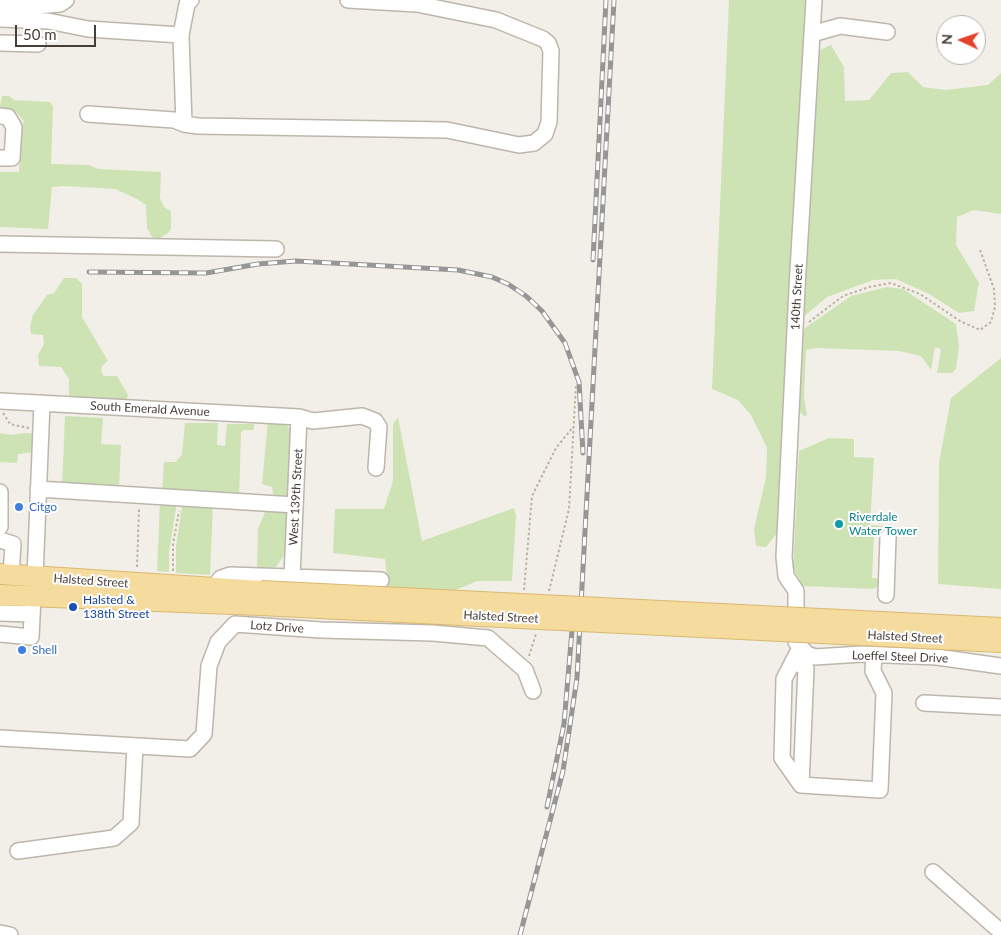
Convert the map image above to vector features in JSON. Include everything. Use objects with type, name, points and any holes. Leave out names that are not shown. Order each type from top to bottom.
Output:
[{"type":"main road","name":"Halsted Street","points":[[6,575],[213,588],[260,598]]},
{"type":"main road","name":"Halsted Street","points":[[0,595],[33,606],[260,598],[988,637],[1001,628]]},
{"type":"street","points":[[0,9],[4,5],[36,6],[60,4],[66,0]]},
{"type":"street","points":[[184,124],[181,35],[187,4],[191,0]]},
{"type":"street","points":[[88,114],[174,120],[198,126],[447,130],[520,145],[534,143],[545,134],[550,122],[550,51],[548,43],[543,39],[496,20],[417,4],[348,0]]},
{"type":"street","name":"140th Street","points":[[797,655],[795,631],[796,591],[786,576],[784,557],[814,0]]},
{"type":"street","points":[[0,19],[48,21],[88,29],[181,35]]},
{"type":"street","points":[[812,34],[840,26],[887,32]]},
{"type":"street","points":[[0,43],[38,44]]},
{"type":"street","points":[[0,116],[8,117],[14,127],[12,158],[0,158]]},
{"type":"street","points":[[0,244],[276,249]]},
{"type":"street","name":"South Emerald Avenue","points":[[2,401],[300,417],[319,421],[362,416],[375,421],[380,432],[376,468]]},
{"type":"street","points":[[35,577],[42,403]]},
{"type":"street","name":"West 139th Street","points":[[292,577],[300,417]]},
{"type":"street","points":[[38,489],[295,505]]},
{"type":"street","points":[[0,492],[0,527]]},
{"type":"street","points":[[886,595],[888,537]]},
{"type":"street","points":[[0,540],[13,544],[6,575]]},
{"type":"street","points":[[213,588],[221,578],[230,575],[381,580]]},
{"type":"street","points":[[0,613],[33,606],[31,637],[0,634]]},
{"type":"street","name":"Lotz Drive","points":[[0,738],[190,749],[204,734],[209,666],[218,642],[234,624],[321,630],[433,633],[488,638],[525,670],[533,692]]},
{"type":"street","name":"Loeffel Steel Drive","points":[[797,655],[807,654],[815,657],[874,654],[937,658],[1001,666]]},
{"type":"street","points":[[801,785],[880,790],[884,693],[873,672],[874,654]]},
{"type":"street","points":[[797,655],[806,668],[801,785],[782,758],[784,679],[797,655]]},
{"type":"street","points":[[924,703],[1001,707]]},
{"type":"street","points":[[18,851],[114,838],[131,823],[135,746]]},
{"type":"street","points":[[933,872],[1001,932]]},
{"type":"street","points":[[0,934],[10,935]]},
{"type":"path","points":[[795,336],[823,309],[843,296],[869,287],[891,283],[920,294],[960,321],[980,330],[991,322],[995,307],[994,289],[980,250]]},
{"type":"path","points":[[548,594],[569,509],[576,384]]},
{"type":"path","points":[[2,401],[3,416],[10,424],[30,428],[41,427]]},
{"type":"path","points":[[524,591],[532,496],[556,448],[573,426]]},
{"type":"path","points":[[173,586],[174,544],[179,510],[176,499]]},
{"type":"path","points":[[136,572],[139,509]]},
{"type":"path","points":[[525,670],[536,632]]},
{"type":"green space","points":[[729,0],[805,0],[784,491],[778,532],[766,547],[756,546],[754,529],[766,477],[767,448],[751,415],[738,400],[712,389]]},
{"type":"green space","points":[[831,45],[844,67],[845,101],[869,100],[891,73],[908,72],[923,87],[946,90],[988,85],[1001,73],[1001,214],[974,210],[957,217],[956,245],[979,283],[974,311],[959,313],[929,294],[896,279],[873,280],[827,297],[802,318],[818,51]]},
{"type":"green space","points":[[2,96],[9,96],[14,100],[50,102],[53,106],[51,164],[89,165],[98,169],[161,172],[160,198],[164,207],[171,211],[171,229],[168,233],[160,238],[153,238],[147,228],[146,205],[115,189],[63,186],[52,187],[48,229],[0,227],[0,172],[19,172],[21,132],[24,121],[14,110],[0,107]]},
{"type":"green space","points":[[64,278],[76,278],[82,284],[82,317],[108,361],[102,366],[101,372],[104,376],[117,376],[128,395],[126,402],[69,399],[69,379],[61,367],[39,366],[38,355],[44,344],[43,335],[31,334],[30,326],[33,315],[47,295],[54,293]]},
{"type":"green space","points":[[887,287],[903,289],[956,324],[959,346],[956,369],[952,373],[937,373],[941,349],[935,347],[931,370],[921,356],[899,351],[816,348],[806,350],[804,398],[807,415],[804,416],[800,412],[799,404],[801,336],[805,328],[851,296]]},
{"type":"green space","points":[[1001,358],[1001,589],[938,584],[939,463],[951,398]]},
{"type":"green space","points":[[65,416],[103,418],[101,444],[121,445],[119,490],[62,487]]},
{"type":"green space","points":[[398,417],[422,541],[514,508],[516,516],[512,581],[477,581],[456,590],[388,587],[385,559],[333,553],[335,509],[384,509],[393,481],[393,424]]},
{"type":"green space","points":[[268,420],[285,423],[292,432],[289,498],[274,499],[272,487],[262,484]]},
{"type":"green space","points":[[185,423],[218,423],[217,445],[225,446],[227,424],[254,424],[254,430],[241,432],[239,499],[162,492],[164,462],[176,462],[182,454]]},
{"type":"green space","points":[[0,433],[11,435],[36,434],[35,452],[18,454],[17,463],[0,462]]},
{"type":"green space","points":[[829,438],[854,439],[854,457],[874,458],[870,525],[884,526],[884,534],[874,535],[872,578],[881,579],[877,587],[873,589],[803,586],[793,568],[799,451]]},
{"type":"green space","points":[[160,502],[175,503],[176,508],[169,553],[169,572],[157,571]]},
{"type":"green space","points":[[181,502],[213,504],[210,575],[176,573],[176,546]]},
{"type":"green space","points":[[267,507],[287,512],[289,519],[286,553],[276,567],[257,570],[258,529]]},
{"type":"railway","points":[[593,260],[606,0]]},
{"type":"railway","points":[[520,935],[563,771],[577,678],[614,0]]},
{"type":"railway","points":[[89,272],[206,273],[258,264],[296,261],[458,270],[492,277],[508,284],[526,296],[542,311],[565,343],[579,382],[583,453]]},
{"type":"railway","points":[[547,807],[564,724],[574,607]]},
{"type":"place","name":"Citgo","points":[[19,507]]},
{"type":"place","name":"Riverdale Water Tower","points":[[839,524]]},
{"type":"place","name":"Halsted & 138th Street","points":[[73,607]]},
{"type":"place","name":"Shell","points":[[22,650]]}]
